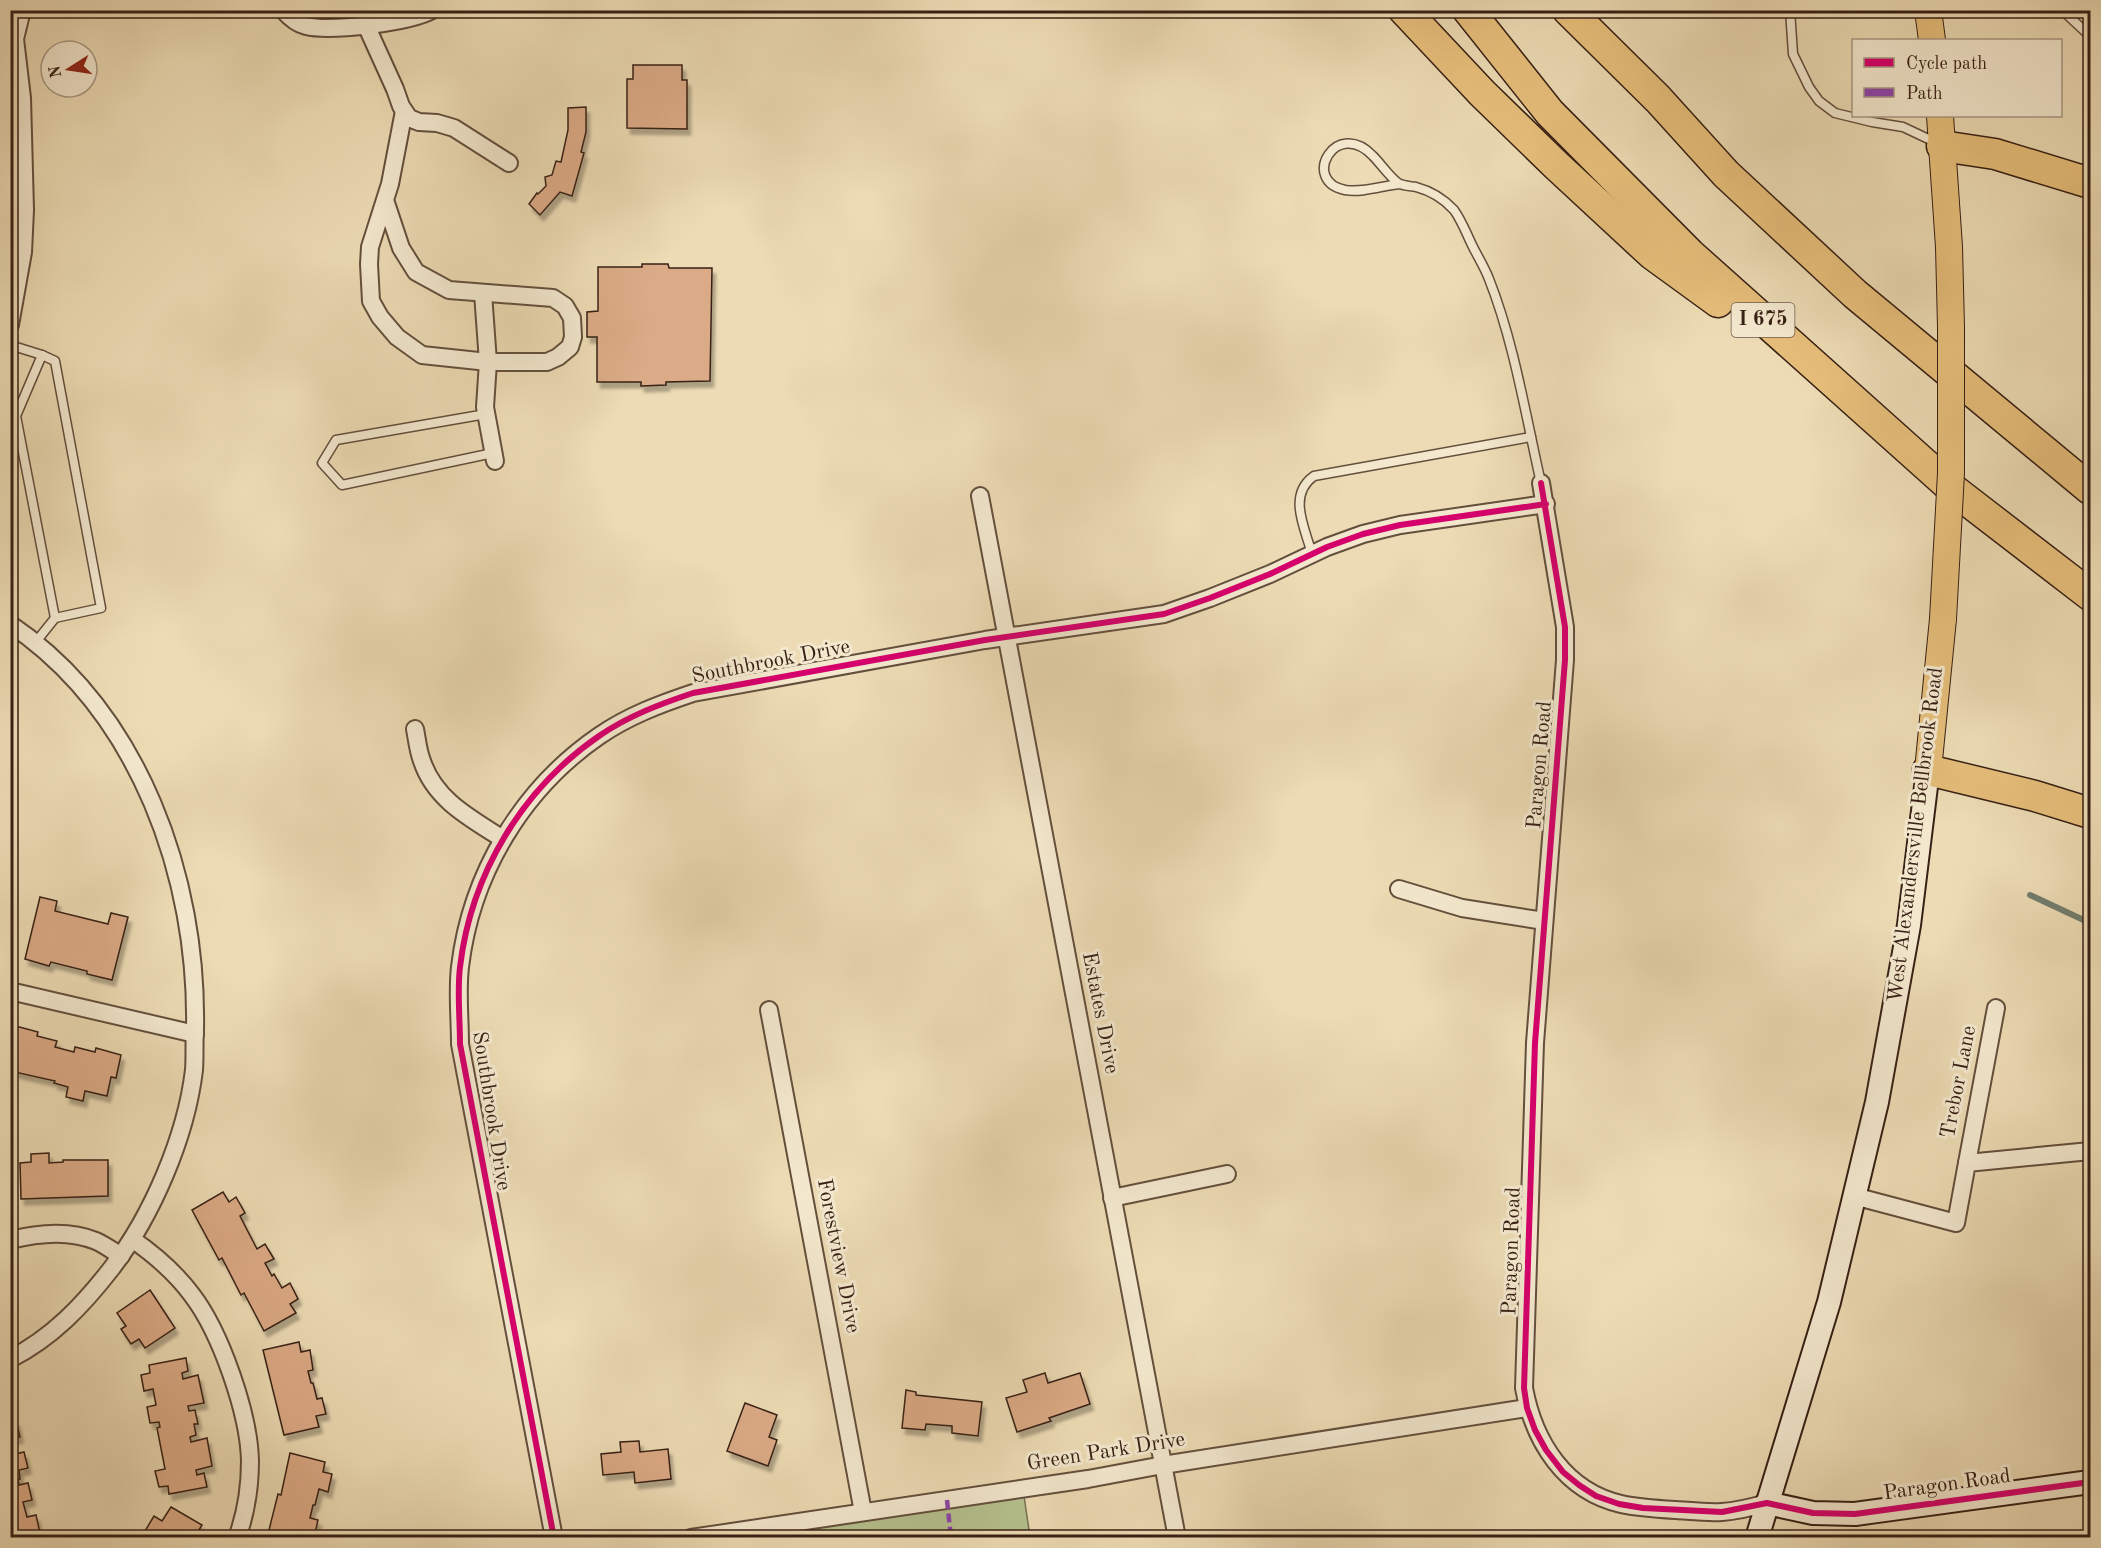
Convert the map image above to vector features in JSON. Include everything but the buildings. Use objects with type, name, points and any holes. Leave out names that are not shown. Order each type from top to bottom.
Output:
[{"type":"highway","points":[[1404,10],[1482,93],[1652,254],[1849,397]]},
{"type":"highway","name":"I 675","points":[[1468,10],[1550,112],[1690,255],[1955,491],[2091,595]]},
{"type":"highway","points":[[1568,10],[1658,99],[1726,174],[1855,294],[2091,489]]},
{"type":"highway","points":[[1591,10],[1658,99]]},
{"type":"highway","points":[[1942,146],[1995,154],[2091,183]]},
{"type":"highway","points":[[1928,770],[2035,796],[2091,813]]},
{"type":"main road","points":[[1928,10],[1932,39]]},
{"type":"main road","name":"West Alexandersville Bellbrook Road","points":[[1757,1538],[1829,1302],[1877,1102],[1909,925],[1943,619],[1951,473],[1949,247],[1940,117]]},
{"type":"main road","name":"Paragon Road","points":[[1767,1503],[1813,1513],[1855,1514],[2091,1482]]},
{"type":"street","points":[[10,325],[23,252],[25,210],[22,98],[15,39],[22,10]]},
{"type":"street","points":[[283,10],[293,20],[305,26],[321,28],[366,25],[412,18],[432,10]]},
{"type":"street","points":[[366,25],[409,118],[454,128],[509,163]]},
{"type":"street","points":[[385,200],[401,248],[416,272],[449,291],[553,298],[565,306],[573,318],[573,337],[570,347],[558,357],[547,362],[488,362],[422,355],[397,337],[380,316],[371,301],[370,247],[390,184],[404,111]]},
{"type":"street","points":[[483,292],[488,362],[486,414],[494,457]]},
{"type":"street","name":"Paragon Road","points":[[1541,483],[1565,627],[1565,660],[1534,1055],[1524,1388],[1527,1408],[1535,1430],[1551,1457],[1563,1472],[1596,1496],[1619,1504],[1643,1508],[1711,1512],[1738,1510],[1767,1503]]},
{"type":"street","name":"Estates Drive","points":[[980,496],[1177,1538]]},
{"type":"street","name":"Southbrook Drive","points":[[554,1538],[460,1044],[460,968],[465,934],[492,857],[545,782],[573,755],[618,724],[659,705],[693,693],[1005,637],[1164,614],[1210,598],[1363,534],[1400,525],[1546,504]]},
{"type":"street","points":[[10,624],[56,661],[88,695],[115,734],[156,810],[174,863],[185,907],[195,986],[193,1072],[187,1108],[156,1196],[121,1256],[74,1312],[50,1334],[25,1352],[10,1359]]},
{"type":"street","points":[[415,729],[421,760],[428,776],[443,797],[458,811],[503,839]]},
{"type":"street","points":[[1398,889],[1462,908],[1544,921]]},
{"type":"street","points":[[10,992],[195,1034]]},
{"type":"street","name":"Trebor Lane","points":[[1854,1196],[1956,1223],[1996,1008]]},
{"type":"street","name":"Forestview Drive","points":[[769,1010],[863,1512]]},
{"type":"street","points":[[1967,1163],[2091,1151]]},
{"type":"street","points":[[1112,1198],[1227,1174]]},
{"type":"street","points":[[10,1240],[28,1235],[52,1234],[82,1237],[98,1242],[121,1256]]},
{"type":"street","points":[[132,1239],[156,1256],[193,1296],[207,1319],[223,1354],[236,1391],[247,1434],[250,1461],[248,1498],[237,1538]]},
{"type":"street","name":"Green Park Drive","points":[[691,1538],[1088,1479],[1163,1465],[1527,1408]]},
{"type":"lane","points":[[1790,10],[1793,54],[1804,80],[1819,101],[1835,113],[1903,127],[1942,146]]},
{"type":"lane","points":[[2062,10],[2091,36]]},
{"type":"lane","points":[[1399,184],[1370,153],[1357,145],[1345,144],[1334,147],[1324,161],[1327,179],[1334,186],[1344,190],[1355,191],[1399,184],[1425,190],[1443,198],[1455,212],[1489,279],[1506,331],[1541,483]]},
{"type":"lane","points":[[10,345],[55,361],[101,608],[55,618],[35,643]]},
{"type":"lane","points":[[42,355],[16,416],[55,618]]},
{"type":"lane","points":[[486,414],[336,440],[322,463],[342,485],[494,457]]},
{"type":"lane","points":[[1312,554],[1300,509],[1299,495],[1304,483],[1314,476],[1531,437]]},
{"type":"green space","points":[[1023,1489],[1030,1537],[720,1538]]},
{"type":"waterway","points":[[2030,895],[2090,923]]},
{"type":"marked path","points":[[947,1500],[951,1538]]},
{"type":"cycle path","points":[[1541,483],[1565,627],[1565,660],[1535,1043],[1524,1388],[1527,1408],[1535,1430],[1546,1450],[1563,1472],[1579,1485],[1596,1496],[1619,1504],[1643,1508],[1722,1512],[1767,1503],[1813,1513],[1855,1514],[2090,1482]]},
{"type":"cycle path","points":[[554,1538],[460,1044],[459,995],[460,967],[466,933],[489,867],[505,836],[546,781],[571,757],[621,722],[693,693],[985,640],[1164,614],[1270,574],[1327,547],[1363,534],[1400,525],[1546,504]]}]
